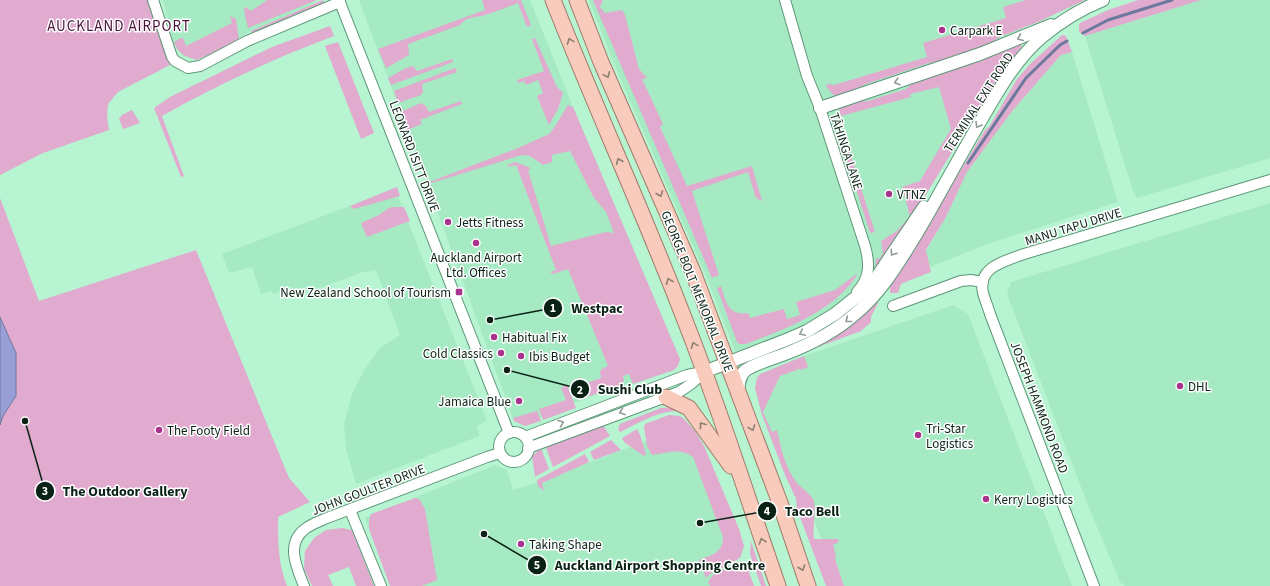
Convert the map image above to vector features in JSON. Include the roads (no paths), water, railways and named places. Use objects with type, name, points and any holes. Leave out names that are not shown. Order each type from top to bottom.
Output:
[{"type":"main road","name":"GEORGE BOLT MEMORIAL DRIVE","points":[[554,0],[588,87],[684,317],[778,586]]},
{"type":"main road","name":"GEORGE BOLT MEMORIAL DRIVE","points":[[577,0],[601,62],[693,272],[780,503],[808,586]]},
{"type":"main road","points":[[666,397],[684,404],[689,408],[741,480]]},
{"type":"street","points":[[153,0],[172,57],[175,61],[188,68],[200,66],[247,41],[340,1]]},
{"type":"street","name":"TĀHINGA LANE","points":[[785,0],[807,76],[820,108],[866,246],[868,273],[860,289],[846,305]]},
{"type":"street","name":"TERMINAL EXIT ROAD","points":[[738,392],[740,379],[746,370],[800,348],[827,334],[856,314],[877,293],[889,278],[911,243],[954,165],[995,97],[1022,58],[1041,38],[1068,17],[1103,0]]},
{"type":"street","name":"LEONARD ISITT DRIVE","points":[[340,1],[509,432]]},
{"type":"street","points":[[820,108],[980,54],[1068,17]]},
{"type":"street","name":"TERMINAL EXIT ROAD","points":[[704,372],[807,331],[835,314],[860,294],[876,278],[914,220],[954,165]]},
{"type":"street","name":"MANU TAPU DRIVE","points":[[983,282],[986,274],[993,266],[1024,254],[1270,180]]},
{"type":"street","points":[[893,306],[961,281],[971,280],[983,282]]},
{"type":"street","name":"JOSEPH HAMMOND ROAD","points":[[983,282],[983,293],[990,314],[1094,586]]},
{"type":"street","points":[[528,448],[666,397],[683,389],[704,372]]},
{"type":"street","points":[[525,437],[688,375],[704,372]]},
{"type":"street","points":[[509,432],[518,432],[525,437],[528,443],[525,456],[518,461],[510,461],[503,457],[499,450],[500,441],[505,434],[509,432]]},
{"type":"street","name":"JOHN GOULTER DRIVE","points":[[304,586],[294,555],[294,544],[300,534],[308,526],[500,453]]},
{"type":"street","points":[[350,510],[381,586]]},
{"type":"water","points":[[0,317],[16,353],[16,396],[3,416],[0,425]]},
{"type":"waterway","points":[[1083,33],[1108,20],[1172,0]]},
{"type":"waterway","points":[[968,163],[1026,78],[1060,45],[1067,41]]},
{"type":"place","name":"Carpark E","points":[[942,30]]},
{"type":"place","name":"VTNZ","points":[[889,194]]},
{"type":"place","name":"Jetts Fitness","points":[[448,222]]},
{"type":"place","name":"Auckland Airport Ltd. Offices","points":[[476,243]]},
{"type":"place","name":"New Zealand School of Tourism","points":[[459,292]]},
{"type":"place","name":"Westpac","points":[[490,320]]},
{"type":"place","name":"Habitual Fix","points":[[494,337]]},
{"type":"place","name":"Cold Classics","points":[[501,353]]},
{"type":"place","name":"Ibis Budget","points":[[521,356]]},
{"type":"place","name":"Sushi Club","points":[[507,370]]},
{"type":"place","name":"DHL","points":[[1180,386]]},
{"type":"place","name":"Jamaica Blue","points":[[519,401]]},
{"type":"place","name":"The Outdoor Gallery","points":[[25,421]]},
{"type":"place","name":"The Footy Field","points":[[159,430]]},
{"type":"place","name":"Tri-Star Logistics","points":[[918,435]]},
{"type":"place","name":"Kerry Logistics","points":[[986,499]]},
{"type":"place","name":"Taco Bell","points":[[700,523]]},
{"type":"place","name":"Auckland Airport Shopping Centre","points":[[484,534]]},
{"type":"place","name":"Taking Shape","points":[[521,544]]},
{"type":"district","name":"AUCKLAND AIRPORT","points":[[119,26]]}]
